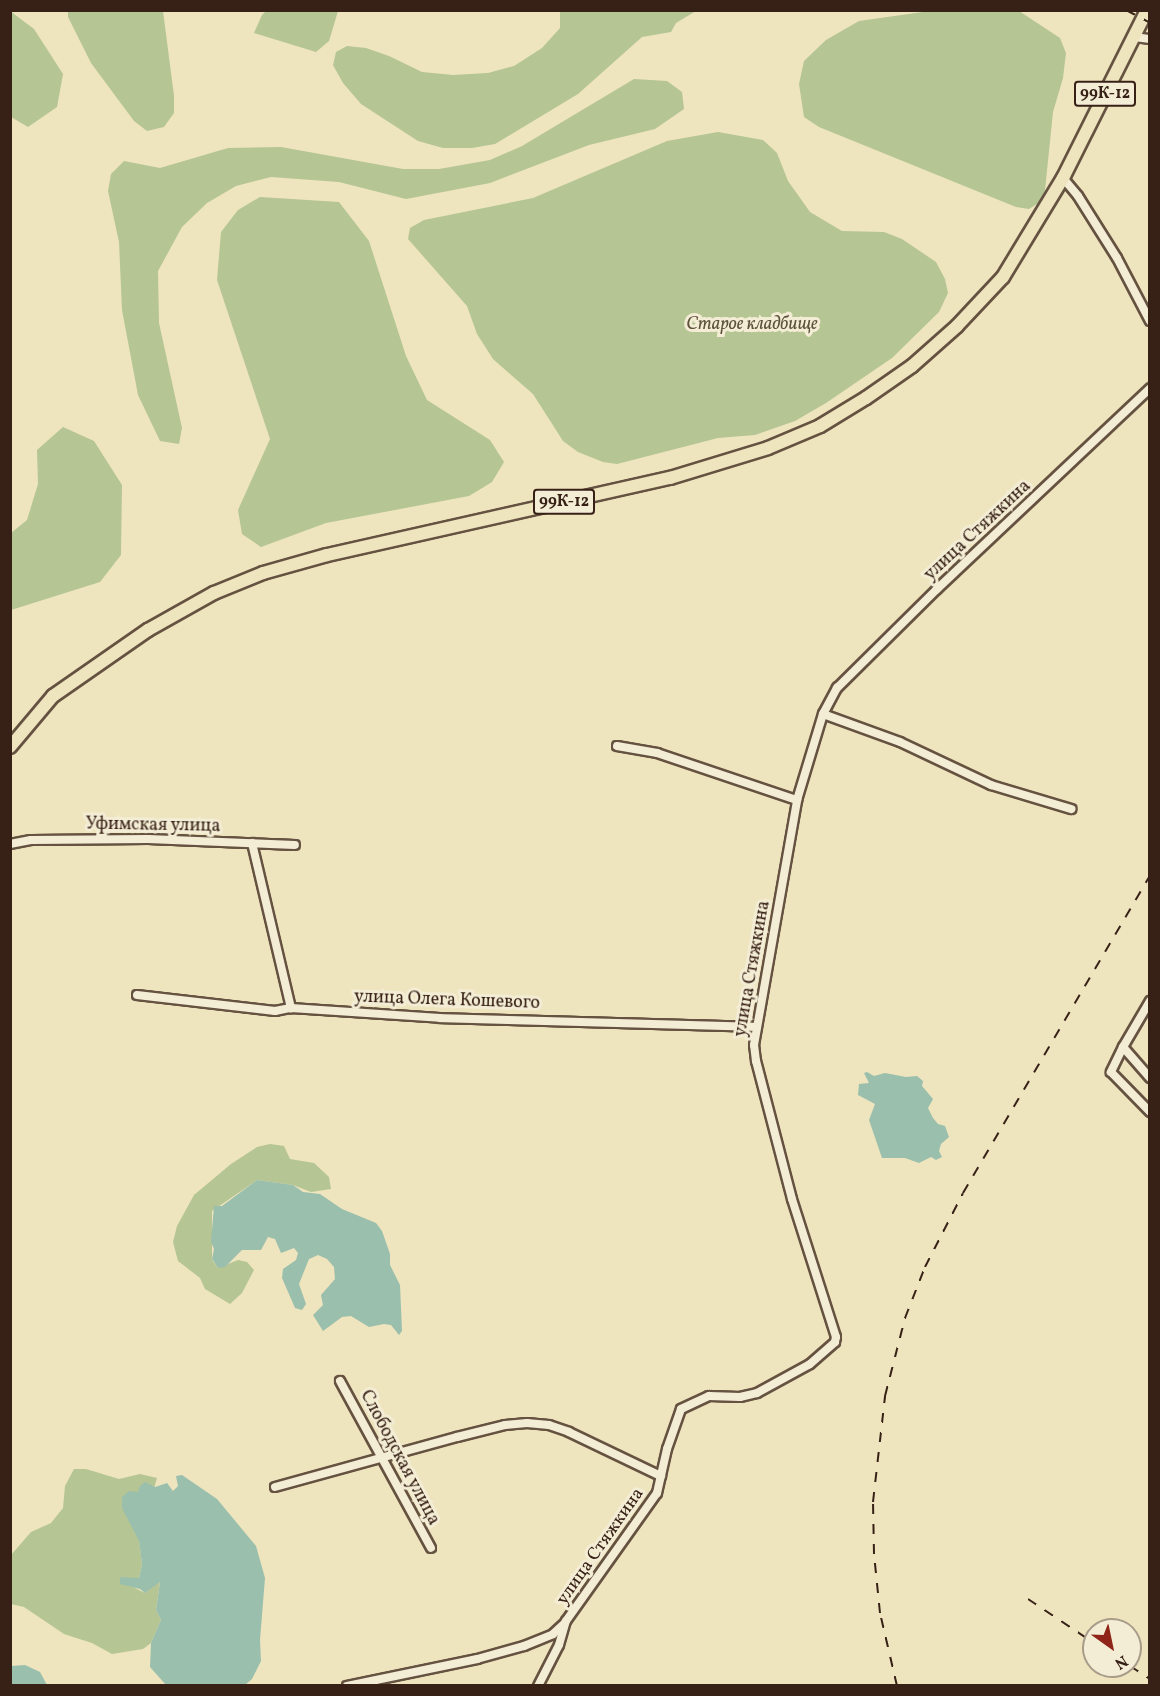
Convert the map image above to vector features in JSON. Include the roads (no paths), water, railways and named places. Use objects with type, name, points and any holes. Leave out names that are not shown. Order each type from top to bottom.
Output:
[{"type":"main road","name":"99К-12","points":[[10,747],[53,696],[95,665],[148,630],[205,598],[263,573],[327,555],[670,478],[768,448],[820,426],[912,366],[957,326],[1003,277],[1062,178],[1147,10]]},
{"type":"street","points":[[1135,37],[1149,39]]},
{"type":"street","points":[[1062,178],[1078,196],[1116,258],[1149,321]]},
{"type":"street","name":"улица Стяжкина","points":[[538,1686],[559,1645],[566,1621],[657,1493],[667,1449],[681,1409],[709,1396],[740,1397],[757,1393],[810,1364],[835,1342],[836,1337],[792,1199],[756,1061],[754,1045],[797,800],[823,714],[837,688],[937,589],[1149,388]]},
{"type":"street","points":[[823,714],[900,742],[990,785],[1071,809]]},
{"type":"street","points":[[616,746],[657,753],[797,800]]},
{"type":"street","name":"Уфимская улица","points":[[10,844],[31,840],[137,839],[295,845]]},
{"type":"street","points":[[252,843],[291,1008]]},
{"type":"street","name":"улица Олега Кошевого","points":[[137,995],[275,1011],[291,1008],[440,1018],[757,1027]]},
{"type":"street","points":[[1149,1001],[1111,1072],[1149,1112]]},
{"type":"street","points":[[1123,1047],[1149,1078]]},
{"type":"street","name":"Слободская улица","points":[[340,1381],[431,1548]]},
{"type":"street","points":[[275,1486],[488,1429],[538,1424],[569,1432],[661,1476]]},
{"type":"street","points":[[347,1686],[477,1659],[524,1646],[553,1634],[566,1621]]},
{"type":"railway","points":[[1126,10],[1150,23]]},
{"type":"railway","points":[[897,1686],[880,1613],[874,1554],[873,1502],[885,1396],[905,1318],[925,1267],[963,1193],[1150,875]]},
{"type":"railway","points":[[1028,1599],[1082,1635]]},
{"type":"railway","points":[[1142,1674],[1150,1679]]},
{"type":"park label","name":"Старое кладбище","points":[[752,325]]}]
